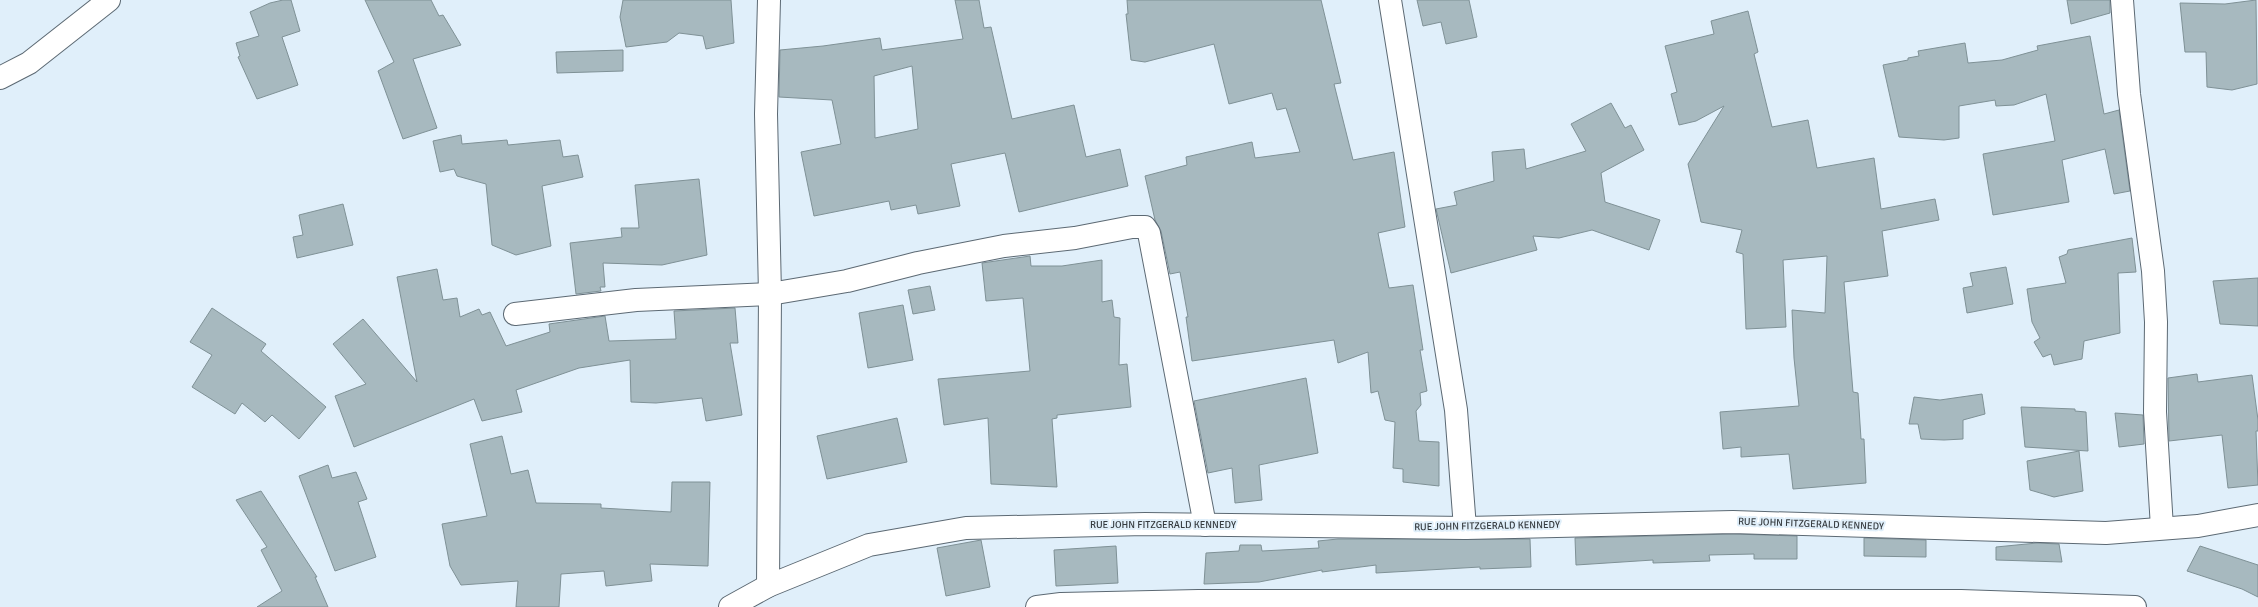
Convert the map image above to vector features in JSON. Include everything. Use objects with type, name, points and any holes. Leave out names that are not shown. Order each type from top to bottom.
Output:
[{"type":"street","points":[[0,78],[29,63],[109,0]]},
{"type":"street","points":[[768,586],[770,294],[766,114],[769,0]]},
{"type":"street","points":[[1390,0],[1456,410],[1465,528]]},
{"type":"street","points":[[2122,0],[2129,94],[2153,271],[2156,322],[2155,412],[2162,528]]},
{"type":"street","points":[[515,314],[636,300],[770,294],[847,281],[918,263],[1004,246],[1075,238],[1132,227],[1145,227],[1149,233],[1205,525]]},
{"type":"street","name":"RUE JOHN FITZGERALD KENNEDY","points":[[730,607],[768,586],[870,545],[966,528],[1205,525],[1465,528],[1733,522],[2106,533],[2198,526],[2258,515]]},
{"type":"street","points":[[1037,607],[1061,604],[1214,601],[1961,601],[2136,607]]},
{"type":"building","points":[[291,0],[300,31],[282,37],[298,85],[257,99],[238,57],[240,56],[236,43],[259,36],[250,12],[270,3]]},
{"type":"building","points":[[365,0],[431,0],[439,16],[443,15],[461,45],[413,59],[437,128],[403,139],[378,71],[394,62]]},
{"type":"building","points":[[623,0],[731,0],[734,43],[706,49],[703,36],[679,33],[667,42],[626,47],[620,17]]},
{"type":"building","points":[[955,0],[979,0],[984,28],[991,27],[1012,119],[1074,105],[1086,157],[1120,149],[1128,186],[1019,212],[1005,153],[951,164],[960,206],[918,214],[916,205],[891,210],[889,201],[814,216],[801,152],[841,144],[832,100],[779,97],[780,50],[880,38],[882,50],[963,39]],"holes":[[[912,66],[918,129],[875,138],[874,76]]]},
{"type":"building","points":[[1127,0],[1321,0],[1341,83],[1334,84],[1353,160],[1394,152],[1405,227],[1378,233],[1389,288],[1413,285],[1423,350],[1420,350],[1427,391],[1420,393],[1421,405],[1416,411],[1419,441],[1439,442],[1439,486],[1403,482],[1403,469],[1393,468],[1395,422],[1385,420],[1378,391],[1371,393],[1368,352],[1338,363],[1334,340],[1192,361],[1186,317],[1188,317],[1180,272],[1170,274],[1161,231],[1155,220],[1145,176],[1187,165],[1186,157],[1252,142],[1255,158],[1300,152],[1286,108],[1277,110],[1272,93],[1229,104],[1214,44],[1145,62],[1131,60],[1126,14],[1128,14]]},
{"type":"building","points":[[1417,0],[1469,0],[1477,37],[1446,44],[1441,22],[1423,26]]},
{"type":"building","points":[[2067,0],[2110,0],[2110,13],[2071,24]]},
{"type":"building","points":[[2256,0],[2257,84],[2232,90],[2207,87],[2206,52],[2185,52],[2180,3],[2225,4]]},
{"type":"building","points":[[1748,11],[1758,52],[1754,54],[1772,127],[1808,120],[1817,168],[1874,158],[1881,209],[1935,199],[1939,220],[1882,231],[1888,276],[1844,282],[1853,392],[1858,393],[1861,439],[1864,439],[1866,483],[1793,489],[1789,454],[1741,457],[1741,447],[1723,449],[1720,412],[1799,406],[1794,358],[1792,310],[1825,313],[1827,256],[1783,260],[1786,327],[1746,329],[1743,254],[1736,252],[1742,230],[1701,222],[1688,164],[1724,106],[1696,121],[1679,125],[1671,94],[1677,92],[1665,46],[1714,34],[1711,21]]},
{"type":"building","points":[[2090,36],[2104,114],[2119,110],[2130,191],[2114,194],[2105,149],[2062,160],[2069,202],[1993,215],[1983,154],[2055,141],[2046,94],[2014,105],[1996,106],[1995,100],[1959,106],[1959,138],[1944,140],[1899,137],[1883,65],[1908,60],[1908,58],[1919,56],[1918,51],[1965,43],[1968,63],[2002,60],[2038,50],[2037,46]]},
{"type":"building","points":[[623,50],[623,71],[557,73],[556,52]]},
{"type":"building","points":[[1611,103],[1625,128],[1631,125],[1644,150],[1601,173],[1605,202],[1660,220],[1649,250],[1592,230],[1559,238],[1533,236],[1537,250],[1451,273],[1436,209],[1457,205],[1454,192],[1494,181],[1492,152],[1524,149],[1526,169],[1586,151],[1571,124]]},
{"type":"building","points":[[461,135],[462,144],[507,140],[508,145],[560,140],[563,157],[578,155],[583,177],[542,186],[551,246],[516,255],[492,245],[486,184],[457,176],[454,169],[440,172],[433,141]]},
{"type":"building","points":[[699,179],[707,255],[662,265],[603,263],[605,287],[600,287],[601,291],[576,294],[570,243],[622,237],[621,228],[639,228],[635,185]]},
{"type":"building","points":[[343,204],[353,245],[297,258],[293,237],[303,235],[299,215]]},
{"type":"building","points":[[2132,238],[2136,272],[2118,273],[2120,333],[2084,341],[2082,359],[2054,365],[2051,354],[2043,357],[2034,342],[2040,338],[2032,322],[2027,289],[2066,283],[2059,257],[2067,254],[2068,250]]},
{"type":"building","points":[[1030,256],[1031,266],[1062,266],[1102,260],[1102,302],[1112,300],[1114,317],[1120,318],[1119,365],[1127,364],[1131,407],[1057,415],[1057,418],[1052,419],[1057,487],[991,484],[988,418],[944,425],[938,379],[1030,371],[1023,298],[986,301],[982,263]]},
{"type":"building","points":[[2006,267],[2013,304],[1967,313],[1963,288],[1973,286],[1970,273]]},
{"type":"building","points":[[437,269],[443,300],[457,298],[460,317],[479,309],[482,315],[490,312],[506,346],[550,332],[549,324],[605,316],[609,341],[676,339],[674,311],[735,308],[738,343],[730,343],[742,415],[706,421],[702,398],[656,403],[631,402],[630,360],[579,368],[516,390],[522,412],[482,421],[474,399],[354,447],[335,396],[366,384],[333,344],[363,319],[417,382],[397,277]]},
{"type":"building","points":[[2258,278],[2258,326],[2220,324],[2213,281]]},
{"type":"building","points":[[930,286],[935,310],[913,314],[908,290]]},
{"type":"building","points":[[903,305],[913,360],[868,368],[859,313]]},
{"type":"building","points":[[212,308],[266,344],[261,351],[326,407],[299,439],[272,415],[265,422],[242,403],[235,414],[192,387],[212,355],[190,342]]},
{"type":"building","points":[[2197,374],[2198,382],[2252,375],[2258,420],[2258,431],[2256,431],[2258,485],[2228,488],[2222,435],[2169,441],[2168,378]]},
{"type":"building","points":[[1306,378],[1318,453],[1259,465],[1262,500],[1235,503],[1232,468],[1208,473],[1194,401]]},
{"type":"building","points":[[1982,394],[1985,414],[1963,420],[1963,439],[1921,439],[1918,424],[1909,424],[1914,397],[1940,400]]},
{"type":"building","points":[[2021,407],[2075,409],[2075,411],[2086,412],[2088,451],[2025,447]]},
{"type":"building","points":[[2115,413],[2143,415],[2144,444],[2119,447]]},
{"type":"building","points":[[897,418],[907,462],[827,479],[817,436]]},
{"type":"building","points":[[502,436],[511,474],[528,470],[536,503],[601,504],[601,508],[671,512],[672,482],[710,482],[708,566],[650,564],[652,581],[606,586],[604,571],[561,574],[559,607],[516,607],[518,581],[461,585],[450,566],[442,524],[487,516],[470,444]]},
{"type":"building","points":[[2079,451],[2083,491],[2054,497],[2030,490],[2027,461]]},
{"type":"building","points":[[328,465],[332,478],[356,472],[367,499],[358,502],[376,557],[335,571],[299,476]]},
{"type":"building","points":[[261,491],[317,577],[315,577],[328,607],[257,607],[282,591],[261,550],[267,547],[236,500]]},
{"type":"building","points":[[1733,534],[1797,536],[1797,559],[1754,559],[1754,554],[1709,555],[1710,561],[1653,563],[1653,560],[1576,565],[1575,538]]},
{"type":"building","points":[[1864,538],[1926,540],[1926,557],[1864,556]]},
{"type":"building","points":[[1338,539],[1530,539],[1531,567],[1480,569],[1480,567],[1376,573],[1376,565],[1322,572],[1322,570],[1259,582],[1204,584],[1206,553],[1239,551],[1240,545],[1261,545],[1262,551],[1319,548],[1318,541]]},
{"type":"building","points":[[981,540],[990,587],[946,596],[937,548]]},
{"type":"building","points":[[2037,543],[2059,544],[2062,562],[1996,560],[1996,547]]},
{"type":"building","points":[[1116,546],[1118,583],[1056,586],[1054,550]]},
{"type":"building","points":[[2200,546],[2258,565],[2258,597],[2242,589],[2187,571]]}]
